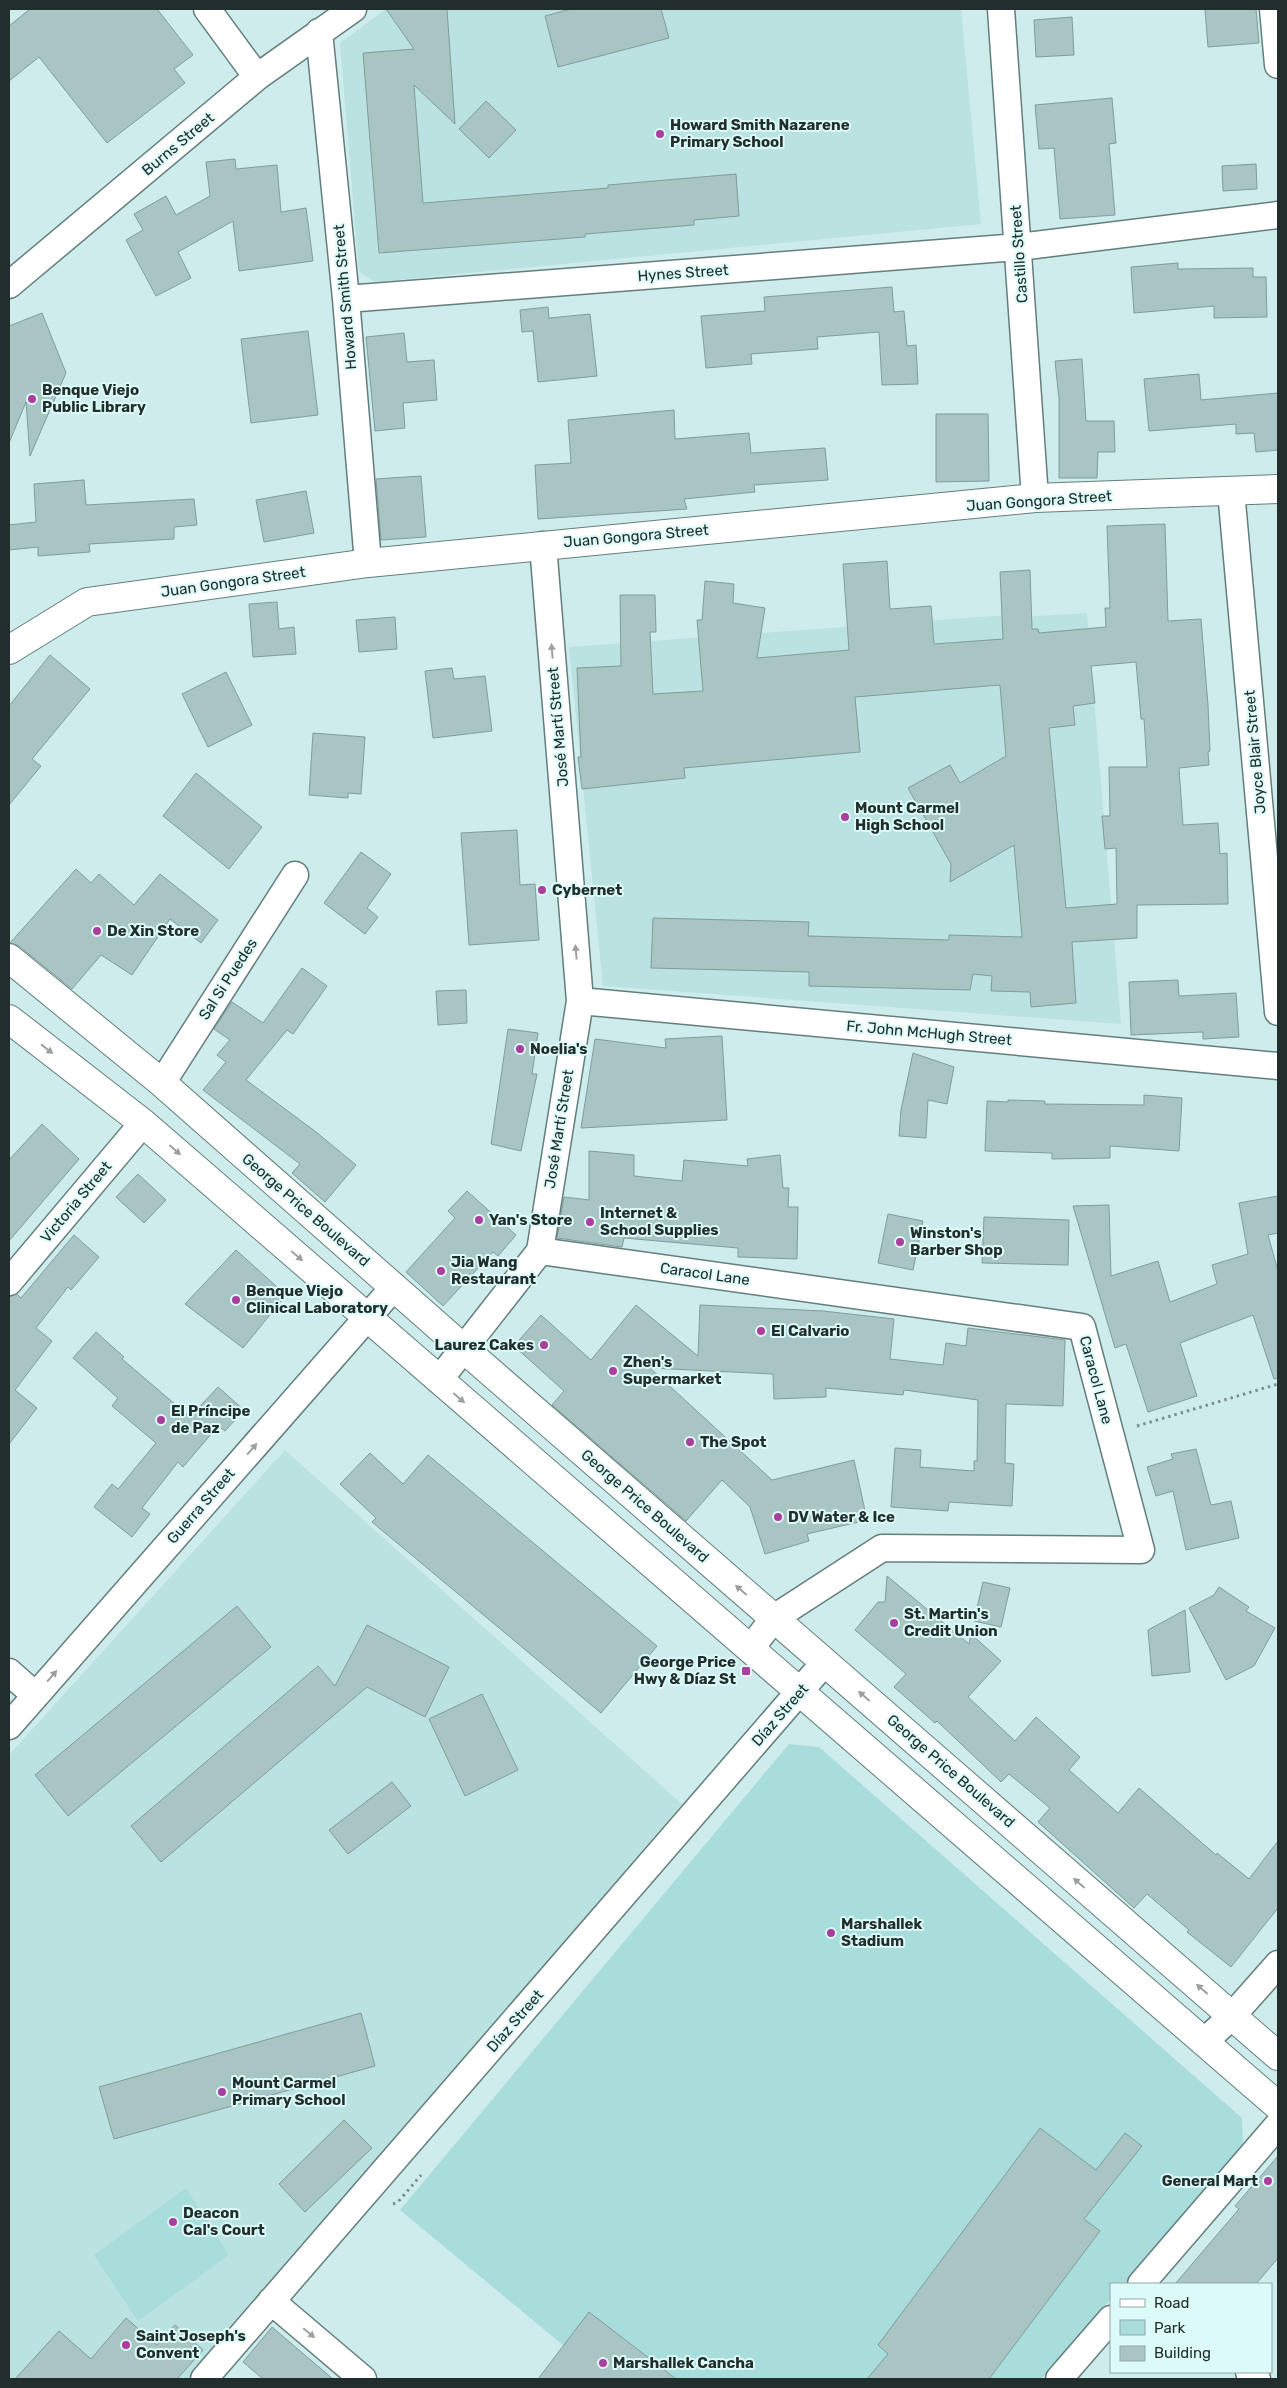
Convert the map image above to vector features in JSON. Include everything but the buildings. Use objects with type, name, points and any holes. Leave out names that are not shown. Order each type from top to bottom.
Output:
[{"type":"main road","name":"Juan Gongora Street","points":[[9,650],[87,602],[368,563],[1035,498],[1278,489]]},
{"type":"main road","name":"George Price Boulevard","points":[[9,958],[162,1083],[464,1349],[1278,2056]]},
{"type":"main road","points":[[9,1019],[143,1123],[1278,2106]]},
{"type":"street","points":[[207,9],[258,77]]},
{"type":"street","name":"Burns Street","points":[[9,285],[258,77],[353,9]]},
{"type":"street","name":"Castillo Street","points":[[1001,9],[1035,498]]},
{"type":"street","points":[[1273,9],[1278,65]]},
{"type":"street","name":"Howard Smith Street","points":[[319,32],[346,299],[368,563]]},
{"type":"street","name":"Hynes Street","points":[[346,299],[1019,247],[1278,215]]},
{"type":"street","name":"Joyce Blair Street","points":[[1231,491],[1278,1012]]},
{"type":"street","name":"José Martí Street","points":[[438,1380],[540,1250],[580,1001],[543,545]]},
{"type":"street","name":"Sal Si Puedes","points":[[162,1083],[295,875]]},
{"type":"street","name":"Fr. John McHugh Street","points":[[580,1001],[1278,1066]]},
{"type":"street","name":"Victoria Street","points":[[9,1282],[143,1123]]},
{"type":"street","name":"Caracol Lane","points":[[540,1250],[1082,1327],[1141,1550],[882,1548],[774,1618],[751,1648]]},
{"type":"street","name":"Guerra Street","points":[[9,1726],[394,1287]]},
{"type":"street","name":"Díaz Street","points":[[204,2379],[826,1662]]},
{"type":"street","points":[[9,1672],[35,1695]]},
{"type":"street","points":[[1204,2042],[1232,2016],[1278,1964]]},
{"type":"street","points":[[1146,2283],[1278,2125]]},
{"type":"street","points":[[271,2301],[363,2379]]},
{"type":"street","points":[[1059,2379],[1110,2320]]},
{"type":"path","points":[[1110,1434],[1278,1384]]},
{"type":"shaded area","name":"Howard Smith Nazarene Primary School","points":[[386,9],[961,9],[981,224],[375,282],[359,272],[340,43]]},
{"type":"shaded area","name":"Mount Carmel High School","points":[[1087,613],[1121,1024],[603,986],[569,647],[993,616],[1023,617]]},
{"type":"shaded area","name":"Mount Carmel Primary School","points":[[285,1450],[682,1804],[187,2379],[9,2379],[9,1755]]},
{"type":"green space","name":"Marshallek Stadium","points":[[789,1744],[819,1747],[1242,2118],[1243,2146],[1125,2283],[1110,2283],[1110,2300],[1041,2379],[676,2379],[589,2313],[564,2346],[400,2210]]},
{"type":"green space","name":"Deacon Cal's Court","points":[[186,2188],[229,2255],[138,2321],[94,2255]]},
{"type":"place","name":"Howard Smith Nazarene Primary School","points":[[660,134]]},
{"type":"place","name":"Benque Viejo Public Library","points":[[32,399]]},
{"type":"place","name":"Mount Carmel High School","points":[[845,817]]},
{"type":"place","name":"Cybernet","points":[[542,890]]},
{"type":"place","name":"De Xin Store","points":[[97,931]]},
{"type":"place","name":"Noelia's","points":[[520,1049]]},
{"type":"place","name":"Yan's Store","points":[[479,1220]]},
{"type":"place","name":"Internet & School Supplies","points":[[590,1222]]},
{"type":"place","name":"Winston's Barber Shop","points":[[900,1242]]},
{"type":"place","name":"Jia Wang Restaurant","points":[[441,1271]]},
{"type":"place","name":"Benque Viejo Clinical Laboratory","points":[[236,1300]]},
{"type":"place","name":"El Calvario","points":[[761,1331]]},
{"type":"place","name":"Laurez Cakes","points":[[544,1345]]},
{"type":"place","name":"Zhen's Supermarket","points":[[613,1371]]},
{"type":"place","name":"El Príncipe de Paz","points":[[161,1420]]},
{"type":"place","name":"The Spot","points":[[690,1442]]},
{"type":"place","name":"DV Water & Ice","points":[[778,1517]]},
{"type":"place","name":"St. Martin's Credit Union","points":[[894,1623]]},
{"type":"place","name":"George Price Hwy & Díaz St","points":[[746,1671]]},
{"type":"place","name":"Marshallek Stadium","points":[[831,1933]]},
{"type":"place","name":"Mount Carmel Primary School","points":[[222,2092]]},
{"type":"place","name":"General Mart","points":[[1268,2181]]},
{"type":"place","name":"Deacon Cal's Court","points":[[173,2222]]},
{"type":"place","name":"Saint Joseph's Convent","points":[[126,2345]]},
{"type":"place","name":"Marshallek Cancha","points":[[603,2363]]}]
